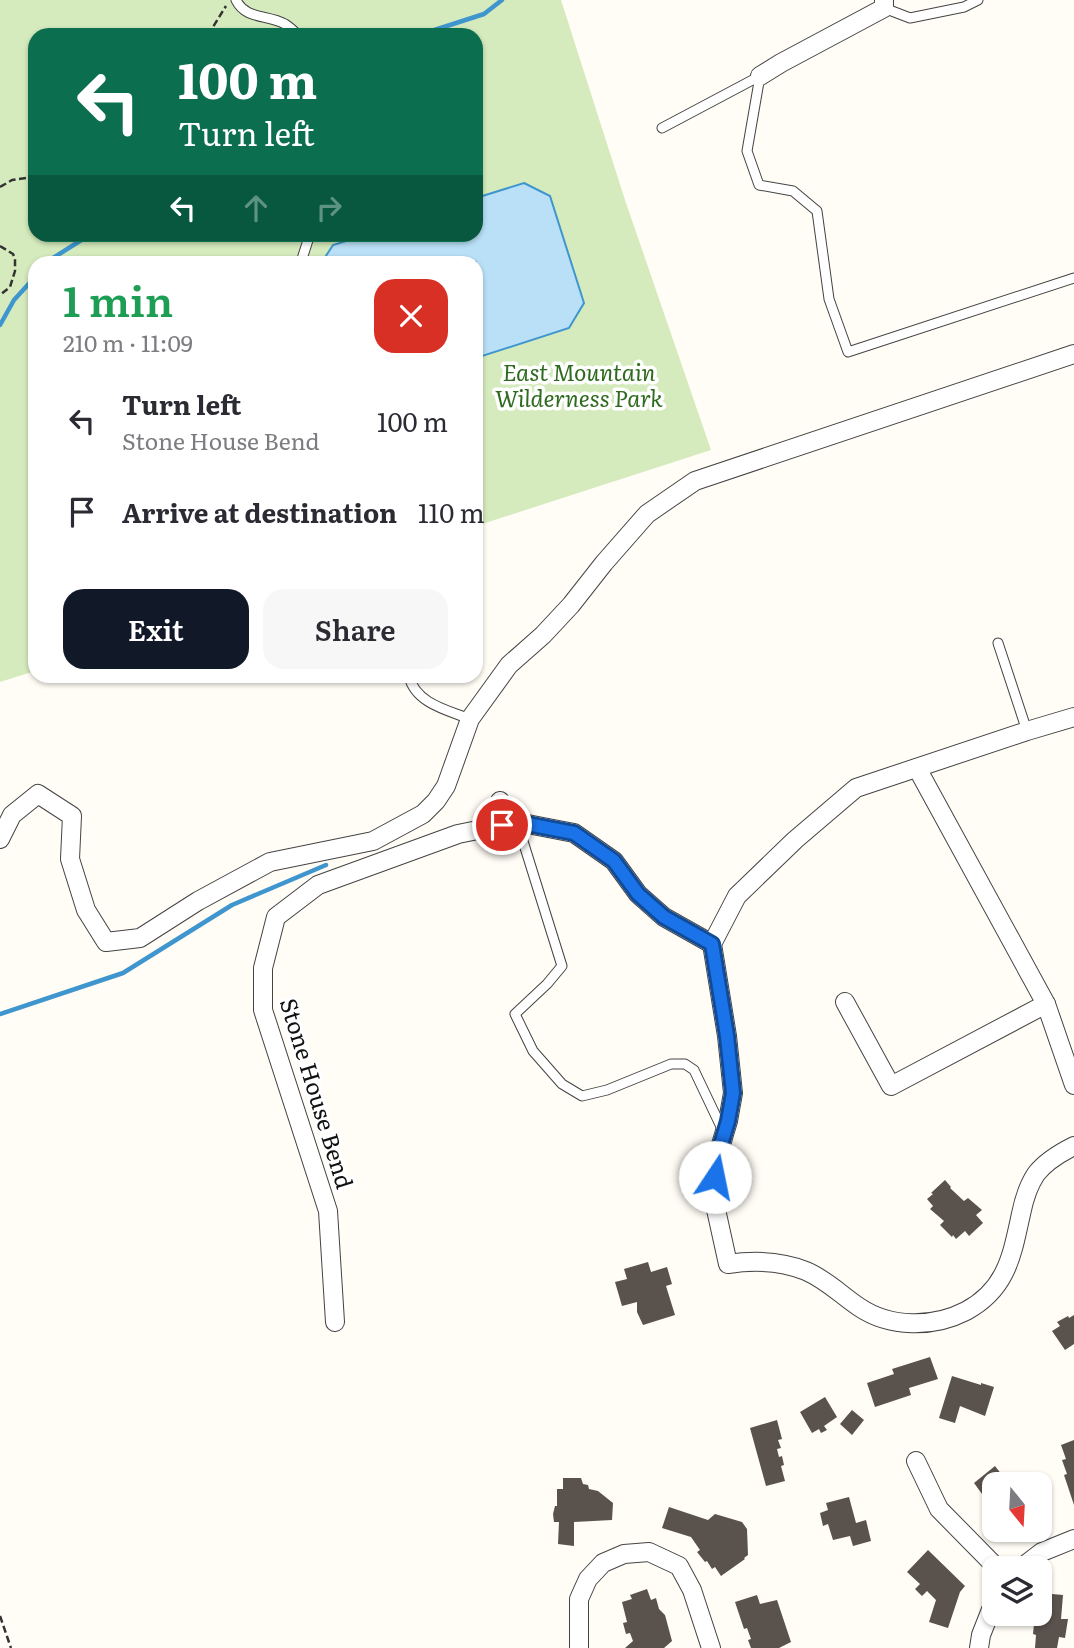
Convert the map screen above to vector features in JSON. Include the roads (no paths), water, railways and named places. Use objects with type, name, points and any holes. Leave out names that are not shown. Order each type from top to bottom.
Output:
[{"type":"street","points":[[760,76],[884,4]]},
{"type":"street","points":[[0,839],[12,815],[38,794],[72,816],[71,859],[86,910],[106,942],[140,938],[198,901],[270,862],[373,841],[423,814],[436,802],[446,786],[470,719],[509,665],[571,605],[647,514],[695,481],[1074,354]]},
{"type":"street","points":[[1074,717],[856,788],[794,841],[737,896],[712,944],[733,1093],[717,1158],[713,1196],[728,1264],[761,1261],[792,1266],[820,1278],[863,1310],[876,1316],[905,1323],[936,1321],[974,1306],[995,1287],[1009,1265],[1023,1204],[1031,1183],[1045,1165],[1074,1146]]},
{"type":"street","points":[[916,768],[1046,1004],[1074,1085]]},
{"type":"street","points":[[500,801],[510,823]]},
{"type":"street","name":"Stone House Bend","points":[[335,1322],[328,1211],[262,1010],[263,968],[276,917],[317,885],[458,834],[510,823],[574,833],[614,861],[638,894],[664,917],[712,944]]},
{"type":"street","points":[[845,1002],[891,1086],[1046,1004]]},
{"type":"street","points":[[916,1461],[939,1509],[986,1556]]},
{"type":"street","points":[[1037,1556],[1074,1539]]},
{"type":"street","points":[[579,1648],[579,1599],[588,1579],[603,1563],[624,1554],[649,1552],[679,1566],[692,1590],[711,1648]]},
{"type":"street","points":[[979,1648],[985,1626]]},
{"type":"lane","points":[[236,0],[244,12],[286,24],[290,28]]},
{"type":"lane","points":[[884,4],[911,18],[964,7],[978,0]]},
{"type":"lane","points":[[662,128],[760,76]]},
{"type":"lane","points":[[760,76],[747,151],[759,185],[793,191],[817,211],[829,299],[848,352],[1074,278]]},
{"type":"lane","points":[[998,643],[1027,731]]},
{"type":"lane","points":[[412,683],[426,702],[470,719]]},
{"type":"lane","points":[[510,823],[562,966],[515,1014],[533,1051],[562,1084],[582,1096],[607,1090],[671,1064],[685,1064],[694,1070],[724,1134]]},
{"type":"water","points":[[524,183],[550,196],[584,303],[569,328],[483,356],[483,256],[326,256],[333,245],[343,242],[483,242],[483,196]]},
{"type":"waterway","points":[[441,28],[484,14],[502,0]]},
{"type":"waterway","points":[[56,256],[78,242]]},
{"type":"waterway","points":[[0,325],[14,300],[28,285]]},
{"type":"waterway","points":[[0,1014],[123,973],[232,905],[326,865]]},
{"type":"park label","name":"East Mountain Wilderness Park","points":[[579,384]]}]
